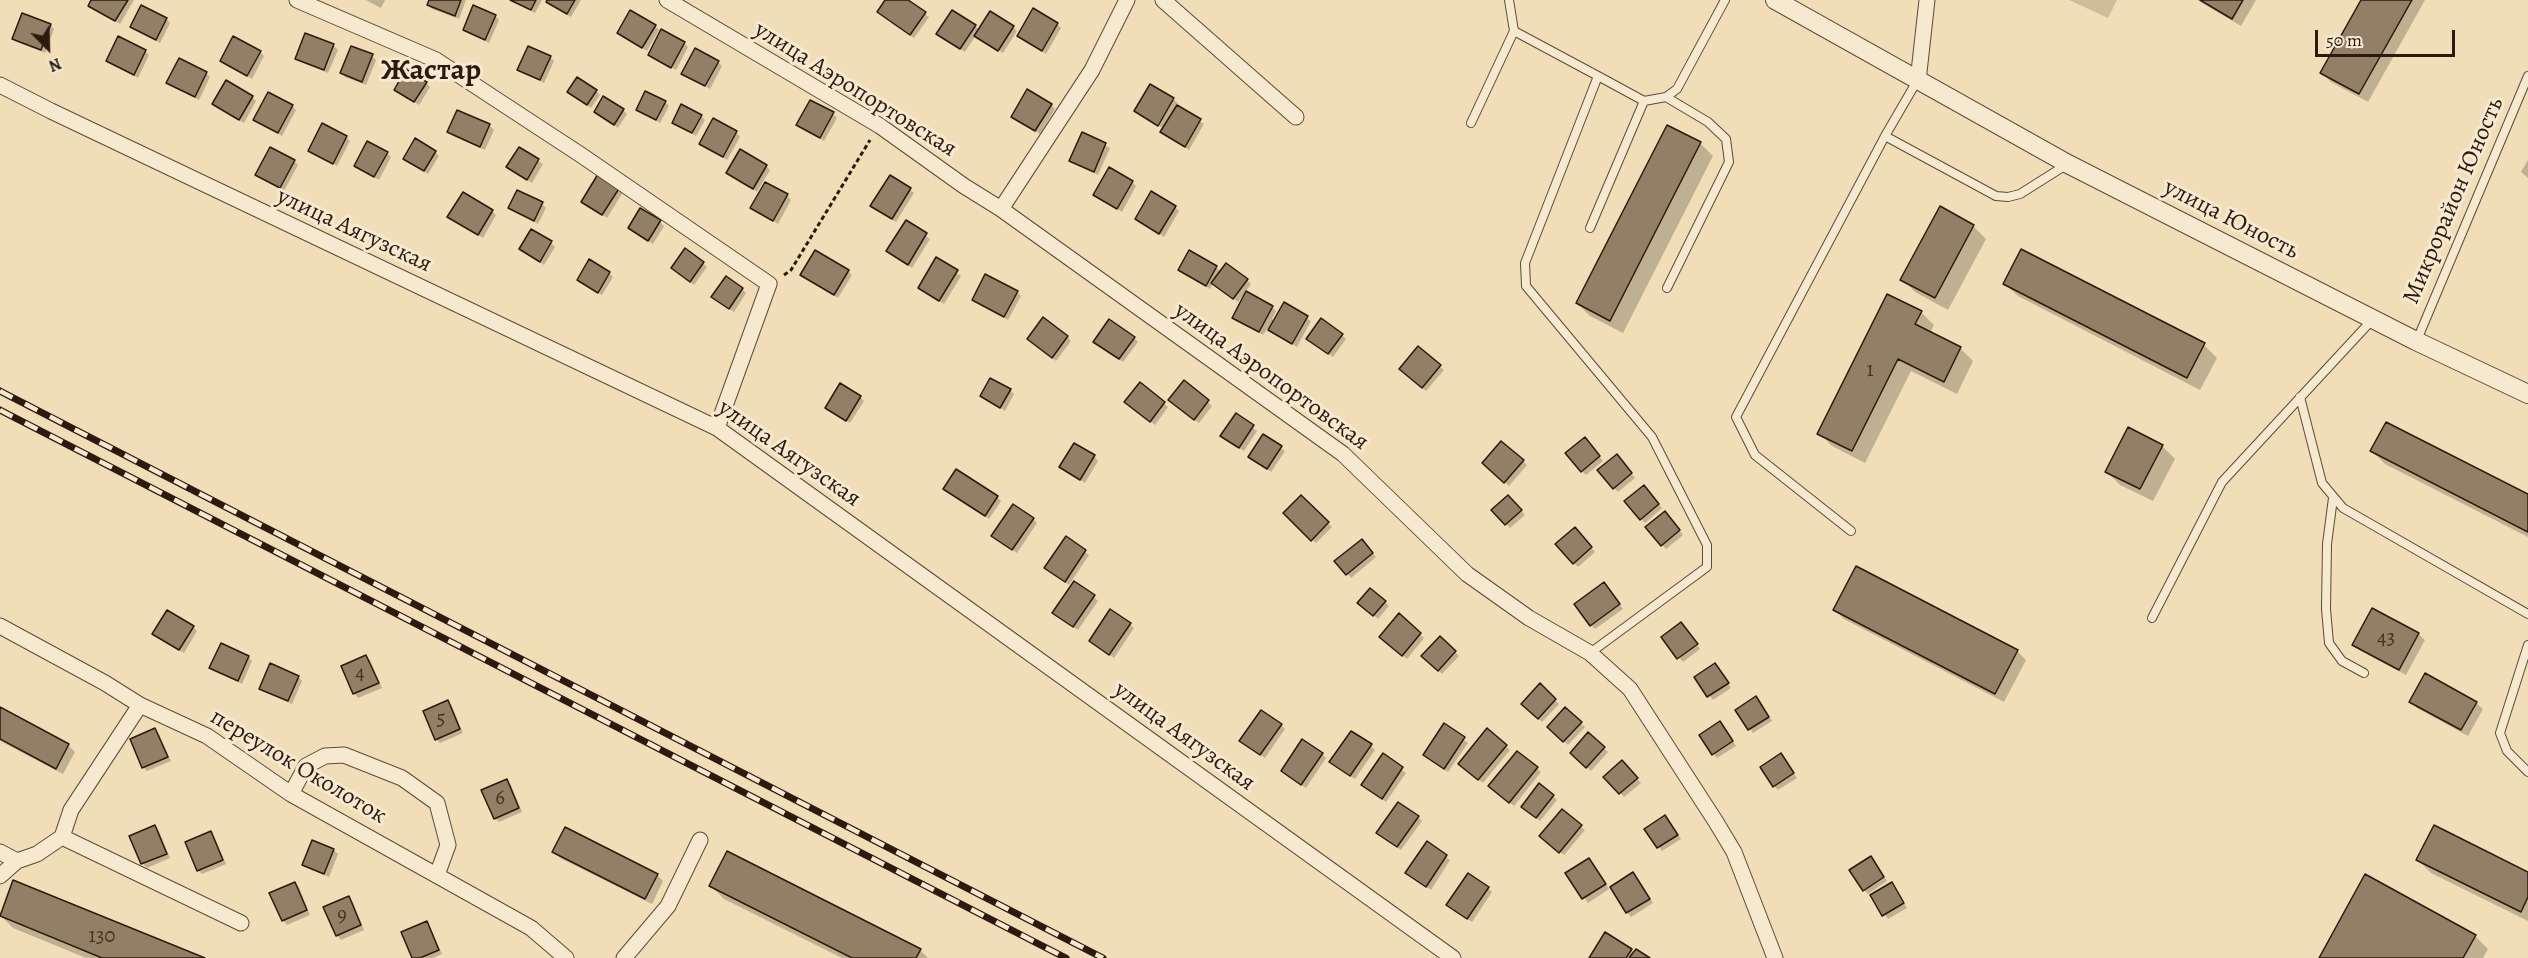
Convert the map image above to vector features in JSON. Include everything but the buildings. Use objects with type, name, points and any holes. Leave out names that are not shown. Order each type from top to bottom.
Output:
[{"type":"street","points":[[297,0],[436,60],[581,155],[769,284],[717,428]]},
{"type":"street","name":"улица Аэропортовская","points":[[667,0],[880,126],[964,186],[1001,208],[1343,454],[1467,574],[1529,618],[1590,653],[1630,689],[1716,822],[1734,852],[1775,958]]},
{"type":"street","points":[[1001,208],[1092,70],[1127,0]]},
{"type":"street","points":[[1163,0],[1296,117]]},
{"type":"street","name":"улица Юность","points":[[1775,0],[2068,165],[2416,341],[2528,394]]},
{"type":"street","points":[[1918,81],[1927,0]]},
{"type":"street","name":"улица Аягузская","points":[[0,85],[717,428],[1453,958]]},
{"type":"street","name":"переулок Околоток","points":[[0,626],[140,705],[207,736],[291,794],[531,928],[566,958]]},
{"type":"street","points":[[0,876],[16,861],[37,854],[63,837],[71,810],[140,705]]},
{"type":"street","points":[[291,794],[306,766],[325,756],[344,755],[402,778],[437,803],[448,845],[437,875]]},
{"type":"street","points":[[63,837],[242,923]]},
{"type":"street","points":[[624,958],[668,906],[700,840]]},
{"type":"street","points":[[0,852],[16,861]]},
{"type":"lane","points":[[1471,123],[1514,31],[1509,0]]},
{"type":"lane","points":[[1514,31],[1644,101],[1666,97],[1677,89],[1725,0]]},
{"type":"lane","points":[[1590,653],[1707,567],[1707,545],[1652,437],[1526,286],[1524,263],[1598,76]]},
{"type":"lane","name":"Микрорайон Юность","points":[[2416,341],[2528,76]]},
{"type":"lane","points":[[1851,531],[1755,456],[1736,417],[1885,136],[1918,81]]},
{"type":"lane","points":[[1666,97],[1708,122],[1726,139],[1729,162],[1666,288]]},
{"type":"lane","points":[[1590,228],[1644,101]]},
{"type":"lane","points":[[1885,136],[1996,196],[2008,197],[2020,194],[2068,165]]},
{"type":"lane","points":[[2152,618],[2222,482],[2373,319]]},
{"type":"lane","points":[[2300,397],[2322,483],[2343,508],[2528,614]]},
{"type":"lane","points":[[2333,498],[2326,544],[2326,609],[2329,643],[2342,661],[2364,674]]},
{"type":"lane","points":[[2528,645],[2500,733],[2506,751],[2528,772]]},
{"type":"path","points":[[769,284],[791,270],[880,126]]},
{"type":"shaded area","points":[[2069,0],[2117,0],[2108,18]]},
{"type":"railway","points":[[0,391],[1103,958]]},
{"type":"railway","points":[[0,410],[1066,958]]},
{"type":"district","name":"Жастар","points":[[431,72]]}]
